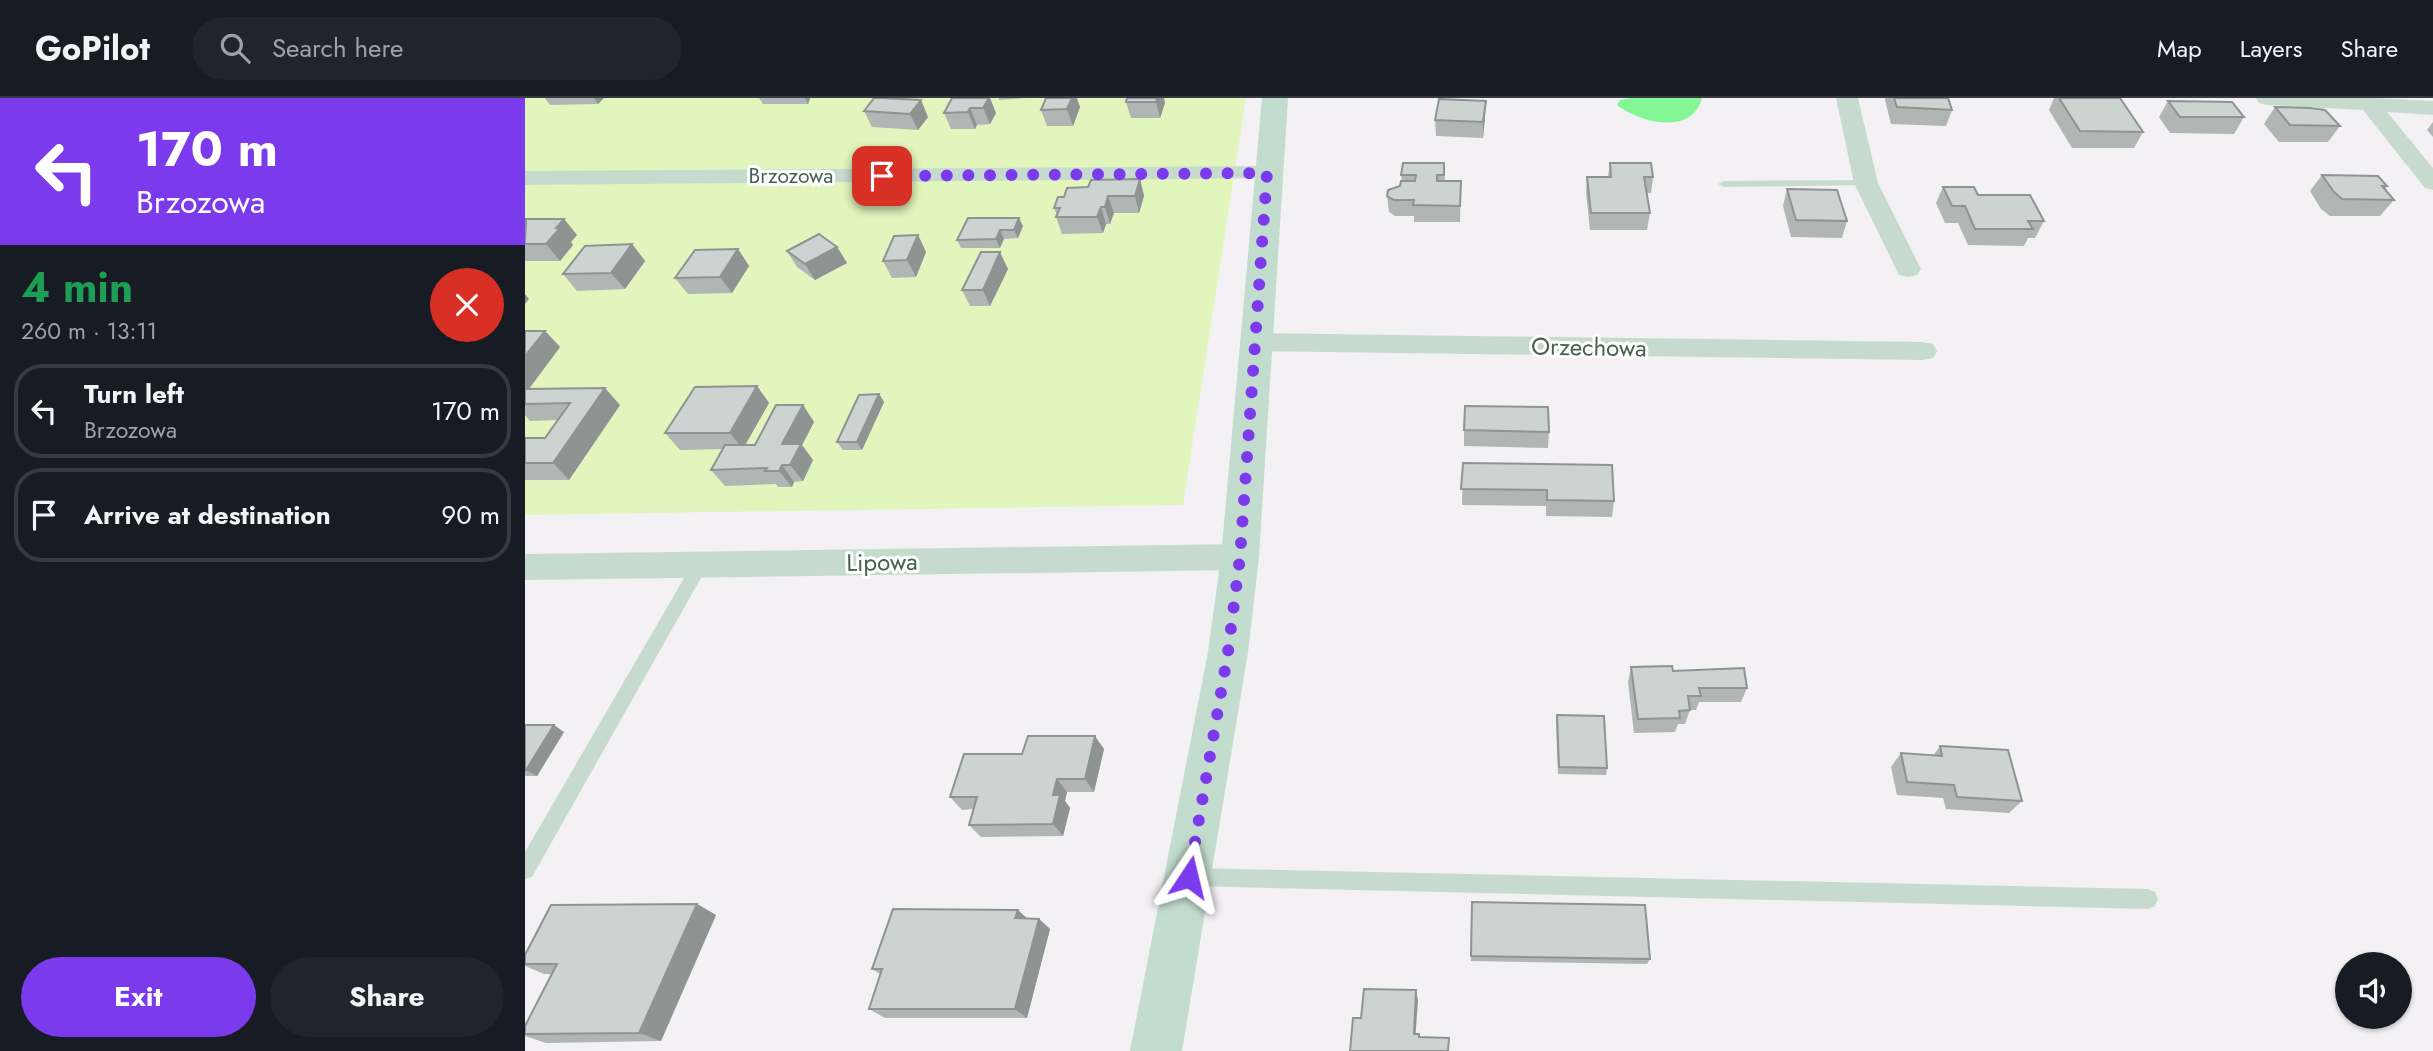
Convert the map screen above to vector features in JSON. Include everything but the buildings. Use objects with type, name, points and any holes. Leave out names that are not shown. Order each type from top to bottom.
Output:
[{"type":"street","points":[[1156,1051],[1228,652],[1240,557],[1267,173],[1275,98]]},
{"type":"street","points":[[1847,98],[1866,183],[1907,269]]},
{"type":"street","points":[[2267,98],[2433,108]]},
{"type":"street","points":[[2370,104],[2433,183]]},
{"type":"street","name":"Brzozowa","points":[[525,178],[1267,173]]},
{"type":"street","name":"Orzechowa","points":[[1255,342],[1923,351]]},
{"type":"street","name":"Lipowa","points":[[525,567],[1240,557]]},
{"type":"lane","points":[[1724,184],[1866,183]]},
{"type":"lane","points":[[525,870],[700,565]]},
{"type":"lane","points":[[1189,877],[2148,898]]},
{"type":"shaded area","points":[[525,98],[1246,98],[1183,505],[525,515]]},
{"type":"shaded area","points":[[1702,98],[1688,118],[1677,122],[1664,122],[1639,117],[1617,105],[1620,100]]},
{"type":"route","points":[[882,176],[1267,173],[1240,557],[1228,652],[1189,877]]}]
